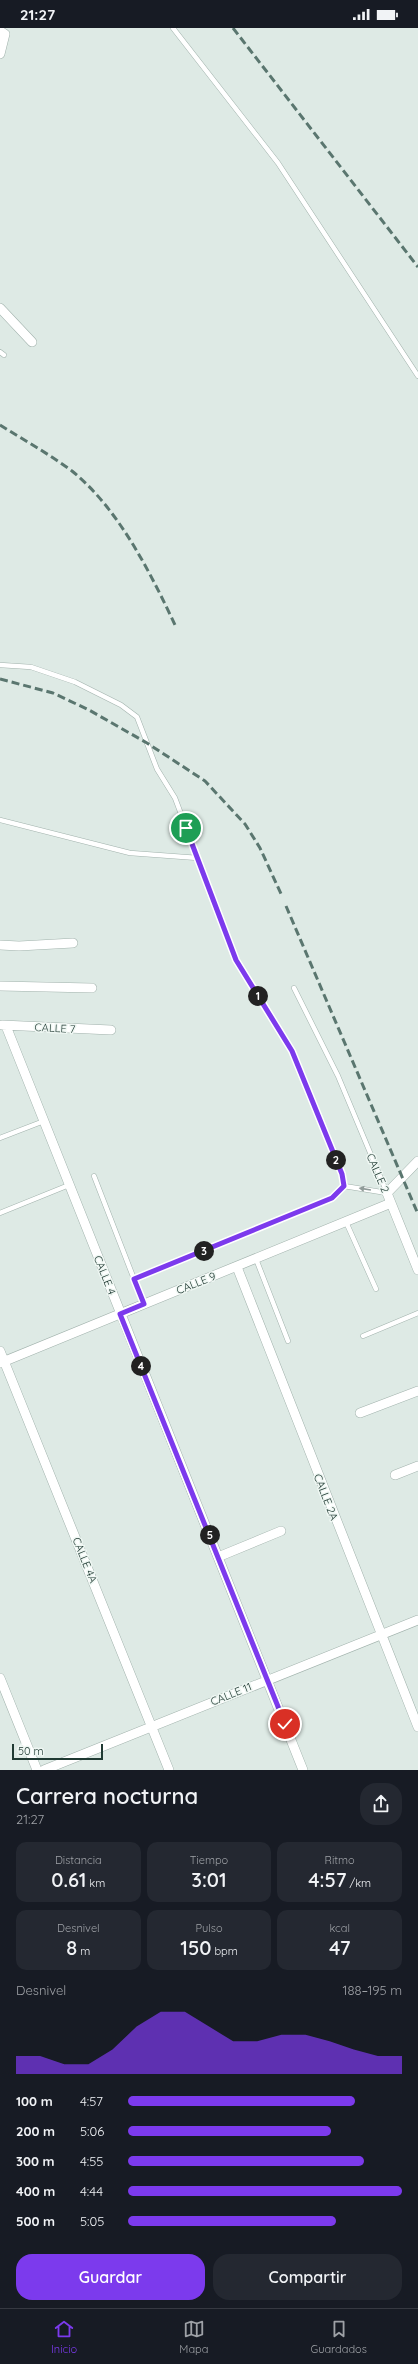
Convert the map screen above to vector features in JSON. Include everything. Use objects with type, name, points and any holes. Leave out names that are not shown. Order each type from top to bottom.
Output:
[{"type":"street","points":[[0,31],[5,34],[0,54]]},
{"type":"street","points":[[0,308],[32,342]]},
{"type":"street","points":[[0,945],[19,946],[73,943]]},
{"type":"street","points":[[0,986],[92,988]]},
{"type":"street","name":"CALLE 7","points":[[3,1025],[111,1030]]},
{"type":"street","name":"CALLE 4","points":[[3,1025],[44,1121],[303,1770]]},
{"type":"street","points":[[387,1193],[418,1161]]},
{"type":"street","name":"CALLE 2","points":[[387,1193],[418,1270]]},
{"type":"street","name":"CALLE 9","points":[[2,1362],[391,1203]]},
{"type":"street","name":"CALLE 2A","points":[[237,1266],[380,1635],[418,1727]]},
{"type":"street","name":"CALLE 4A","points":[[0,1351],[2,1362],[169,1770]]},
{"type":"street","points":[[360,1413],[418,1391]]},
{"type":"street","points":[[395,1475],[418,1466]]},
{"type":"street","points":[[218,1557],[281,1531]]},
{"type":"street","name":"CALLE 11","points":[[44,1770],[267,1679],[418,1620]]},
{"type":"street","points":[[0,1678],[37,1770]]},
{"type":"lane","points":[[173,28],[278,163],[418,376]]},
{"type":"lane","points":[[0,665],[31,667],[75,682],[122,705],[136,717],[157,769],[175,798],[236,960],[292,1051],[342,1174],[344,1186]]},
{"type":"lane","points":[[0,820],[130,853],[198,858]]},
{"type":"lane","name":"CALLE 2","points":[[294,988],[338,1076],[387,1193]]},
{"type":"lane","points":[[0,1138],[44,1121]]},
{"type":"lane","points":[[94,1176],[144,1304]]},
{"type":"lane","points":[[0,1213],[69,1185]]},
{"type":"lane","points":[[344,1186],[387,1193]]},
{"type":"lane","points":[[134,1279],[332,1198],[344,1186]]},
{"type":"lane","points":[[346,1222],[376,1289]]},
{"type":"lane","points":[[256,1258],[288,1341]]},
{"type":"lane","points":[[363,1336],[418,1313]]},
{"type":"railway","points":[[233,28],[418,267]]},
{"type":"railway","points":[[0,425],[72,471],[89,486],[105,504],[132,543],[156,586],[176,627]]},
{"type":"railway","points":[[0,679],[53,693],[89,710],[147,743],[205,781],[245,824],[260,848],[282,896]]},
{"type":"railway","points":[[286,906],[418,1214]]},
{"type":"route","points":[[186,828],[236,960],[292,1051],[342,1174],[344,1186],[332,1198],[134,1279],[144,1304],[120,1314],[285,1724]]}]
